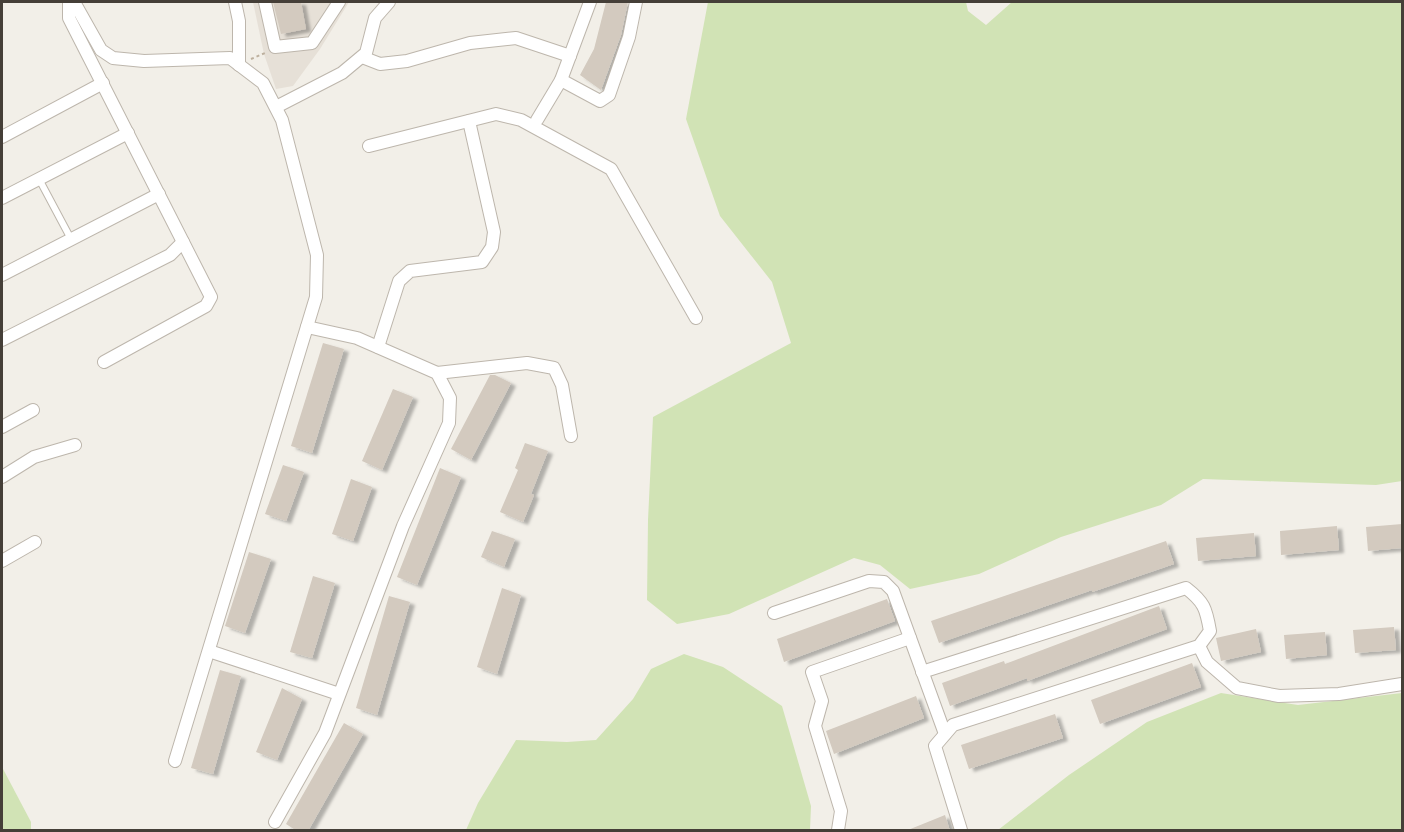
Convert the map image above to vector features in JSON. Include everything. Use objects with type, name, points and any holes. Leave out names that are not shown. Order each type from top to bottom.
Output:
[{"type":"street","points":[[69,2],[69,18],[211,297],[206,306],[104,362]]},
{"type":"street","points":[[74,2],[101,50],[113,58],[144,61],[230,58],[263,83],[282,120],[317,255],[316,297],[175,761]]},
{"type":"street","points":[[235,2],[239,21],[239,65]]},
{"type":"street","points":[[265,2],[275,47],[312,43],[339,2]]},
{"type":"street","points":[[276,107],[342,73],[362,57],[366,53],[375,18],[389,2]]},
{"type":"street","points":[[537,120],[561,80],[590,2]]},
{"type":"street","points":[[561,80],[600,101],[609,94],[629,37],[636,2]]},
{"type":"street","points":[[362,57],[380,64],[407,61],[470,43],[516,39],[570,56]]},
{"type":"street","points":[[2,137],[103,83]]},
{"type":"street","points":[[369,146],[496,114],[521,120],[611,169],[696,318]]},
{"type":"street","points":[[378,347],[399,281],[410,271],[482,262],[492,247],[495,232],[469,121]]},
{"type":"street","points":[[2,198],[128,133]]},
{"type":"street","points":[[2,275],[159,194]]},
{"type":"street","points":[[2,340],[170,255],[183,242]]},
{"type":"street","points":[[307,327],[357,338],[437,373],[527,363],[554,368],[562,385],[571,436]]},
{"type":"street","points":[[274,822],[325,733],[403,526],[449,423],[450,398],[437,373]]},
{"type":"street","points":[[2,428],[33,410]]},
{"type":"street","points":[[2,477],[34,457],[75,445]]},
{"type":"street","points":[[2,561],[35,542]]},
{"type":"street","points":[[774,613],[869,581],[884,582],[893,591],[945,734]]},
{"type":"street","points":[[922,672],[1186,588],[1201,599],[1207,613],[1210,631],[1199,646],[953,725],[935,746],[962,831]]},
{"type":"street","points":[[838,831],[841,811],[815,726],[822,701],[812,672],[909,638]]},
{"type":"street","points":[[1199,646],[1207,662],[1237,688],[1279,696],[1339,694],[1402,684]]},
{"type":"street","points":[[208,651],[339,694]]},
{"type":"lane","points":[[39,179],[71,239]]},
{"type":"path","points":[[239,65],[275,47]]},
{"type":"shaded area","points":[[253,2],[349,2],[320,49],[293,86],[276,89],[264,54]]},
{"type":"green space","points":[[708,2],[966,2],[968,11],[986,25],[1012,2],[1402,2],[1402,481],[1376,485],[1203,479],[1161,505],[1061,537],[979,574],[910,589],[880,565],[854,558],[729,614],[677,624],[647,600],[653,417],[791,343],[772,282],[720,216],[686,119]]},
{"type":"green space","points":[[684,654],[723,667],[782,706],[811,806],[810,830],[466,830],[478,803],[516,740],[567,742],[596,740],[633,699],[651,669]]},
{"type":"green space","points":[[1221,693],[1298,705],[1402,693],[1402,830],[998,830],[1069,775],[1147,722]]},
{"type":"green space","points":[[2,767],[31,822],[31,830],[2,830]]},
{"type":"building","points":[[273,2],[301,2],[306,29],[281,34]]},
{"type":"building","points":[[606,2],[628,2],[621,35],[601,90],[580,75],[594,49]]},
{"type":"building","points":[[323,343],[344,349],[312,453],[291,446]]},
{"type":"building","points":[[490,375],[511,383],[471,460],[451,449]]},
{"type":"building","points":[[393,389],[413,397],[382,470],[362,461]]},
{"type":"building","points":[[525,443],[548,451],[523,522],[500,512],[518,470],[515,468]]},
{"type":"building","points":[[283,465],[304,472],[286,521],[265,514]]},
{"type":"building","points":[[440,468],[461,477],[417,585],[397,577]]},
{"type":"building","points":[[351,479],[372,487],[353,541],[332,534]]},
{"type":"building","points":[[1402,524],[1402,548],[1368,551],[1366,527]]},
{"type":"building","points":[[1337,526],[1339,550],[1281,555],[1280,531]]},
{"type":"building","points":[[492,531],[515,539],[504,567],[481,557]]},
{"type":"building","points":[[1254,533],[1256,556],[1198,561],[1196,538]]},
{"type":"building","points":[[1166,541],[1174,564],[939,643],[931,621]]},
{"type":"building","points":[[249,552],[271,559],[245,633],[225,626]]},
{"type":"building","points":[[313,576],[335,583],[312,658],[290,652]]},
{"type":"building","points":[[502,588],[521,595],[497,674],[477,667]]},
{"type":"building","points":[[389,596],[410,602],[377,715],[356,708]]},
{"type":"building","points":[[887,599],[895,621],[784,662],[777,639]]},
{"type":"building","points":[[1159,606],[1167,629],[1027,681],[1027,678],[950,706],[942,683],[1004,661],[1005,664]]},
{"type":"building","points":[[1394,627],[1396,650],[1355,653],[1353,630]]},
{"type":"building","points":[[1256,629],[1261,652],[1221,661],[1216,638]]},
{"type":"building","points":[[1325,632],[1327,655],[1286,659],[1284,635]]},
{"type":"building","points":[[1192,663],[1201,687],[1100,724],[1091,700]]},
{"type":"building","points":[[220,670],[241,676],[213,774],[191,768]]},
{"type":"building","points":[[282,688],[302,699],[277,760],[256,752]]},
{"type":"building","points":[[916,696],[924,718],[834,754],[826,731]]},
{"type":"building","points":[[1055,714],[1063,738],[969,769],[961,745]]},
{"type":"building","points":[[344,723],[363,734],[308,831],[297,831],[286,824]]},
{"type":"building","points":[[945,815],[950,831],[908,831],[908,830]]}]
